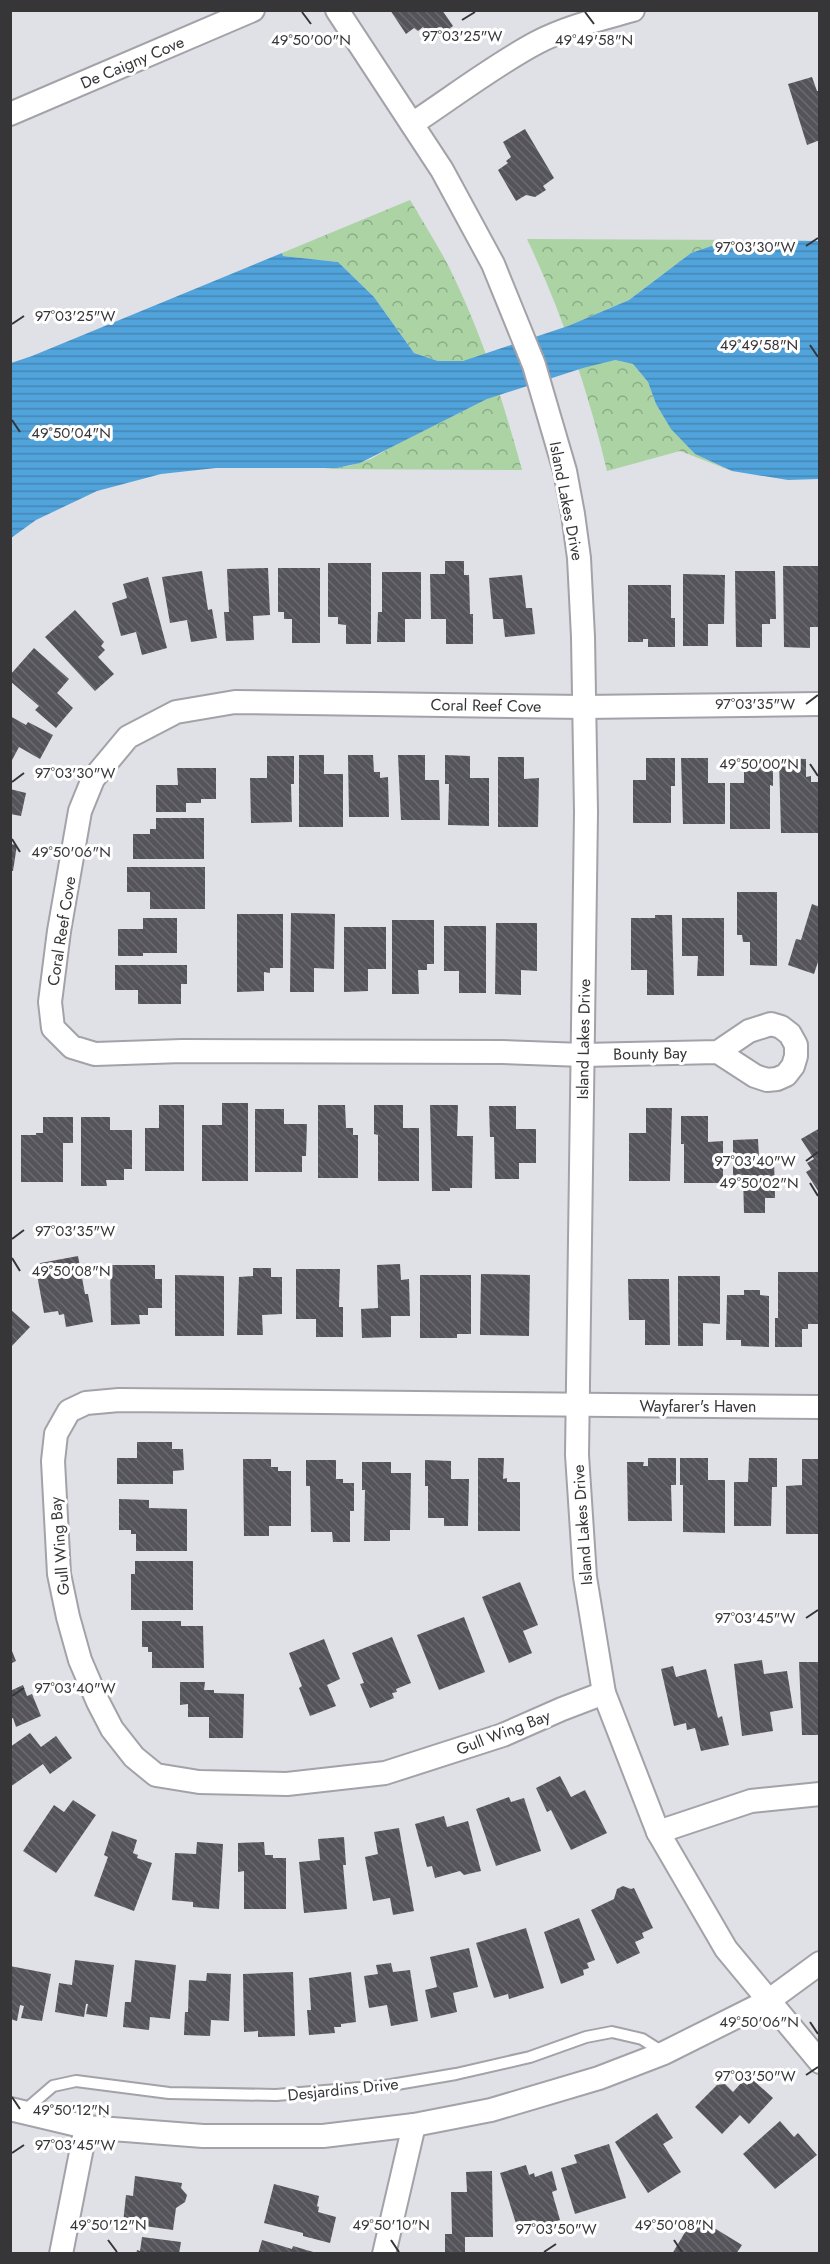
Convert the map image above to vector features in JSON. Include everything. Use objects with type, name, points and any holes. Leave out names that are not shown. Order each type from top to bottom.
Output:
[{"type":"street","name":"De Caigny Cove","points":[[10,114],[254,10]]},
{"type":"street","name":"Island Lakes Drive","points":[[337,10],[469,216],[508,297],[534,365],[565,471],[579,558],[584,637],[586,812],[576,1406],[585,1577],[604,1693],[658,1832],[726,1949],[819,2062]]},
{"type":"street","points":[[412,124],[537,42],[582,24],[633,10]]},
{"type":"street","name":"Coral Reef Cove","points":[[583,706],[235,702],[176,712],[128,737],[93,779],[80,811],[59,931],[50,1002],[53,1028],[72,1047],[95,1054],[182,1051],[316,1051],[583,1055]]},
{"type":"street","points":[[583,706],[819,704]]},
{"type":"street","name":"Bounty Bay","points":[[583,1055],[718,1052]]},
{"type":"street","name":"Gull Wing Bay","points":[[576,1406],[119,1400],[86,1403],[69,1411],[56,1434],[53,1461],[59,1574],[74,1639],[98,1702],[112,1729],[134,1757],[156,1775],[199,1782],[287,1784],[385,1773],[503,1735],[562,1708],[604,1693]]},
{"type":"street","name":"Wayfarer's Haven","points":[[576,1406],[819,1407]]},
{"type":"street","points":[[658,1832],[751,1801],[819,1794]]},
{"type":"street","name":"Desjardins Drive","points":[[16,2110],[86,2127],[203,2136],[323,2136],[414,2125],[491,2110],[599,2078],[664,2053],[768,2001],[819,1963]]},
{"type":"street","points":[[384,2253],[414,2125]]},
{"type":"street","points":[[61,2253],[86,2127]]},
{"type":"lane","name":"Desjardins Drive","points":[[16,2110],[53,2086],[76,2081],[169,2093],[276,2096],[385,2086],[456,2074],[530,2057],[586,2037],[612,2032],[642,2039],[664,2053]]},
{"type":"green space","points":[[410,200],[449,267],[471,316],[499,392],[522,470],[324,469],[349,466],[371,459],[493,396],[463,361],[438,361],[414,353],[374,297],[338,262],[283,256],[282,253]]},
{"type":"green space","points":[[527,239],[746,240],[723,242],[691,253],[629,300],[568,326],[615,360],[633,364],[648,382],[656,404],[672,429],[695,454],[732,471],[680,451],[607,471],[573,352],[552,295]]},
{"type":"water","points":[[819,241],[819,479],[788,480],[732,471],[695,454],[671,429],[656,404],[648,382],[633,364],[615,360],[487,399],[360,463],[337,468],[216,468],[161,474],[97,491],[36,520],[11,538],[11,363],[282,253],[283,256],[338,262],[374,297],[414,353],[438,361],[463,361],[568,326],[629,300],[691,253],[723,242]]},
{"type":"building","points":[[390,10],[442,10],[453,26],[433,41],[423,27],[418,31],[414,28],[406,34]]},
{"type":"building","points":[[812,77],[817,91],[820,91],[820,140],[807,145],[788,84]]},
{"type":"building","points":[[525,129],[554,178],[543,186],[546,190],[535,197],[526,195],[516,201],[498,170],[508,163],[506,161],[511,157],[503,142]]},
{"type":"building","points":[[445,561],[464,561],[464,575],[469,575],[473,644],[446,644],[446,619],[431,619],[430,574],[445,574]]},
{"type":"building","points":[[328,563],[371,563],[371,644],[346,644],[346,625],[338,624],[338,617],[328,617]]},
{"type":"building","points":[[783,566],[820,566],[820,627],[810,627],[810,648],[784,647]]},
{"type":"building","points":[[268,568],[270,615],[253,616],[254,640],[226,641],[224,612],[229,612],[227,569]]},
{"type":"building","points":[[278,568],[320,568],[320,643],[292,643],[292,619],[284,619],[284,612],[278,612]]},
{"type":"building","points":[[202,571],[208,610],[212,609],[217,638],[191,642],[187,620],[170,623],[162,577]]},
{"type":"building","points":[[735,571],[775,571],[776,619],[770,619],[770,624],[762,624],[762,647],[736,647]]},
{"type":"building","points":[[382,572],[421,572],[421,619],[405,619],[405,642],[377,642],[378,612],[382,612]]},
{"type":"building","points":[[683,574],[725,575],[724,624],[708,624],[708,646],[683,646]]},
{"type":"building","points":[[522,575],[526,608],[532,608],[535,634],[505,637],[503,619],[493,619],[489,578]]},
{"type":"building","points":[[148,577],[167,648],[142,655],[136,632],[121,636],[112,603],[127,598],[123,584]]},
{"type":"building","points":[[628,585],[671,585],[671,618],[675,618],[675,647],[648,647],[648,639],[643,639],[643,642],[628,642]]},
{"type":"building","points":[[75,610],[104,642],[101,646],[105,650],[98,657],[114,674],[95,691],[45,637]]},
{"type":"building","points":[[34,648],[69,679],[57,693],[73,708],[56,728],[35,710],[39,706],[10,681],[10,675]]},
{"type":"building","points":[[10,716],[53,735],[40,759],[19,747],[10,764]]},
{"type":"building","points":[[299,755],[324,755],[324,774],[343,774],[343,827],[299,827]]},
{"type":"building","points":[[348,755],[373,755],[374,772],[380,772],[380,778],[388,777],[389,817],[349,817]]},
{"type":"building","points":[[398,755],[425,755],[425,780],[439,780],[440,820],[401,820]]},
{"type":"building","points":[[445,755],[470,756],[470,778],[489,778],[489,826],[448,825],[449,784],[445,784]]},
{"type":"building","points":[[267,756],[294,756],[294,784],[291,784],[292,822],[251,823],[250,778],[267,778]]},
{"type":"building","points":[[498,757],[524,757],[524,779],[539,778],[538,827],[498,827]]},
{"type":"building","points":[[646,758],[675,758],[675,786],[671,786],[671,823],[633,823],[633,780],[646,780]]},
{"type":"building","points":[[681,758],[708,758],[708,783],[725,783],[725,824],[683,824]]},
{"type":"building","points":[[744,758],[773,758],[773,786],[770,785],[770,829],[730,829],[730,783],[744,783]]},
{"type":"building","points":[[779,758],[806,759],[806,777],[811,776],[811,782],[820,782],[820,833],[781,833]]},
{"type":"building","points":[[177,768],[216,768],[216,799],[201,799],[201,803],[186,803],[186,812],[156,812],[156,785],[178,785]]},
{"type":"building","points":[[10,789],[26,793],[21,816],[10,814]]},
{"type":"building","points":[[156,818],[204,818],[204,859],[133,859],[133,834],[150,834],[150,829],[156,829]]},
{"type":"building","points":[[10,844],[17,845],[13,871],[10,871]]},
{"type":"building","points":[[127,867],[205,867],[205,909],[150,909],[150,892],[127,892]]},
{"type":"building","points":[[737,892],[777,892],[777,966],[750,965],[750,942],[743,942],[742,935],[737,935]]},
{"type":"building","points":[[812,904],[820,907],[820,956],[814,974],[788,965],[796,939],[801,940]]},
{"type":"building","points":[[291,913],[335,914],[334,969],[314,968],[314,992],[290,992]]},
{"type":"building","points":[[237,914],[283,914],[283,968],[270,968],[270,973],[264,972],[264,991],[237,992]]},
{"type":"building","points":[[655,915],[672,915],[674,995],[647,995],[647,970],[631,970],[631,918],[655,918]]},
{"type":"building","points":[[143,918],[177,918],[177,953],[118,956],[118,929],[143,929]]},
{"type":"building","points":[[682,918],[724,918],[724,976],[697,976],[698,956],[682,956]]},
{"type":"building","points":[[392,920],[434,920],[434,964],[427,964],[427,970],[418,970],[419,994],[392,994]]},
{"type":"building","points":[[496,923],[537,923],[537,971],[521,970],[521,995],[495,994]]},
{"type":"building","points":[[444,926],[486,926],[486,993],[459,993],[459,971],[444,971]]},
{"type":"building","points":[[344,927],[386,927],[386,969],[368,969],[368,991],[344,992]]},
{"type":"building","points":[[115,965],[187,965],[187,984],[181,984],[181,1004],[138,1004],[138,990],[115,990]]},
{"type":"building","points":[[222,1103],[248,1103],[248,1181],[202,1181],[202,1125],[222,1125]]},
{"type":"building","points":[[159,1105],[184,1105],[184,1171],[145,1171],[145,1128],[159,1128]]},
{"type":"building","points":[[318,1105],[345,1105],[346,1128],[353,1128],[353,1135],[358,1135],[358,1178],[318,1178]]},
{"type":"building","points":[[374,1105],[403,1105],[403,1128],[419,1128],[419,1181],[378,1181],[378,1135],[374,1134]]},
{"type":"building","points":[[430,1105],[458,1105],[457,1136],[473,1136],[472,1188],[432,1191]]},
{"type":"building","points":[[489,1106],[516,1106],[516,1129],[536,1129],[536,1163],[519,1163],[519,1179],[495,1179],[494,1137],[490,1137]]},
{"type":"building","points":[[646,1108],[672,1108],[670,1181],[629,1181],[629,1133],[646,1133]]},
{"type":"building","points":[[255,1109],[284,1109],[284,1124],[307,1124],[306,1156],[302,1156],[302,1172],[255,1172]]},
{"type":"building","points":[[681,1116],[708,1116],[708,1142],[723,1141],[723,1183],[684,1183]]},
{"type":"building","points":[[43,1117],[73,1117],[73,1143],[63,1143],[63,1182],[21,1182],[21,1135],[43,1133]]},
{"type":"building","points":[[81,1117],[110,1117],[110,1130],[132,1130],[132,1169],[124,1169],[124,1180],[106,1180],[107,1186],[81,1186]]},
{"type":"building","points":[[820,1128],[820,1194],[806,1172],[811,1169],[807,1163],[814,1159],[801,1139]]},
{"type":"building","points":[[758,1139],[759,1158],[774,1158],[775,1198],[765,1198],[765,1213],[744,1213],[743,1177],[733,1177],[733,1140]]},
{"type":"building","points":[[78,1256],[93,1322],[66,1327],[64,1314],[59,1315],[58,1311],[44,1313],[35,1264]]},
{"type":"building","points":[[400,1264],[401,1280],[409,1279],[410,1316],[391,1316],[391,1337],[362,1338],[361,1309],[378,1308],[377,1265]]},
{"type":"building","points":[[110,1265],[155,1265],[155,1279],[162,1279],[162,1308],[148,1308],[148,1315],[139,1315],[140,1324],[111,1325]]},
{"type":"building","points":[[253,1268],[271,1268],[271,1277],[282,1277],[282,1314],[262,1315],[263,1335],[237,1335],[239,1277],[253,1276]]},
{"type":"building","points":[[296,1269],[340,1269],[339,1307],[343,1307],[343,1337],[316,1337],[316,1319],[296,1319]]},
{"type":"building","points":[[778,1272],[818,1272],[818,1324],[808,1324],[808,1329],[802,1329],[802,1347],[775,1347],[775,1318],[778,1318]]},
{"type":"building","points":[[481,1274],[530,1275],[529,1336],[480,1335]]},
{"type":"building","points":[[175,1275],[224,1276],[224,1336],[175,1336]]},
{"type":"building","points":[[420,1275],[471,1275],[471,1334],[457,1334],[457,1338],[420,1338]]},
{"type":"building","points":[[678,1276],[720,1276],[720,1324],[703,1323],[703,1346],[678,1346]]},
{"type":"building","points":[[628,1279],[669,1279],[670,1345],[645,1345],[645,1320],[629,1320]]},
{"type":"building","points":[[744,1290],[760,1290],[760,1295],[769,1296],[769,1347],[741,1346],[741,1340],[726,1340],[727,1295],[744,1295]]},
{"type":"building","points":[[10,1309],[30,1327],[10,1348]]},
{"type":"building","points":[[137,1442],[172,1442],[172,1449],[183,1449],[184,1470],[173,1471],[173,1484],[117,1484],[117,1458],[137,1458]]},
{"type":"building","points":[[478,1458],[504,1458],[503,1479],[507,1478],[507,1482],[520,1482],[520,1531],[478,1531]]},
{"type":"building","points":[[648,1458],[676,1458],[676,1485],[671,1485],[672,1521],[628,1521],[627,1462],[644,1462],[643,1466],[648,1466]]},
{"type":"building","points":[[680,1458],[708,1458],[708,1480],[725,1480],[725,1533],[683,1532],[683,1485],[680,1485]]},
{"type":"building","points":[[749,1458],[777,1458],[777,1487],[772,1487],[771,1526],[734,1526],[734,1482],[748,1482]]},
{"type":"building","points":[[243,1459],[271,1459],[271,1467],[278,1467],[278,1471],[291,1471],[291,1526],[269,1526],[269,1536],[244,1536]]},
{"type":"building","points":[[802,1459],[820,1459],[820,1534],[786,1534],[786,1486],[802,1485]]},
{"type":"building","points":[[306,1460],[336,1460],[336,1479],[343,1479],[343,1483],[354,1483],[354,1511],[350,1511],[350,1542],[333,1542],[332,1532],[311,1532],[310,1486],[306,1486]]},
{"type":"building","points":[[425,1460],[451,1461],[451,1479],[469,1479],[468,1526],[444,1526],[444,1518],[428,1518]]},
{"type":"building","points":[[362,1462],[391,1462],[391,1473],[411,1473],[410,1530],[390,1530],[390,1541],[364,1541],[365,1490],[362,1490]]},
{"type":"building","points":[[119,1499],[149,1500],[149,1508],[187,1509],[187,1551],[136,1551],[136,1534],[131,1534],[131,1530],[119,1530]]},
{"type":"building","points":[[135,1561],[193,1561],[193,1610],[131,1610],[131,1574],[135,1574]]},
{"type":"building","points":[[520,1582],[538,1625],[523,1631],[532,1653],[509,1663],[482,1597]]},
{"type":"building","points":[[464,1617],[485,1672],[439,1690],[417,1635]]},
{"type":"building","points":[[142,1621],[181,1621],[181,1626],[203,1626],[204,1668],[152,1668],[152,1652],[148,1652],[148,1647],[142,1647]]},
{"type":"building","points":[[392,1637],[411,1683],[396,1689],[397,1692],[392,1693],[394,1698],[370,1708],[360,1684],[364,1683],[352,1653]]},
{"type":"building","points":[[324,1639],[340,1679],[327,1685],[336,1706],[310,1716],[299,1688],[302,1686],[289,1653]]},
{"type":"building","points":[[10,1646],[16,1661],[10,1664]]},
{"type":"building","points":[[762,1660],[764,1674],[787,1671],[793,1708],[770,1712],[773,1731],[742,1736],[734,1664]]},
{"type":"building","points":[[799,1662],[820,1662],[820,1735],[802,1735]]},
{"type":"building","points":[[673,1666],[676,1677],[706,1669],[718,1718],[722,1716],[729,1745],[701,1751],[695,1728],[687,1730],[686,1723],[674,1726],[661,1669]]},
{"type":"building","points":[[180,1682],[205,1682],[204,1690],[214,1690],[214,1693],[244,1694],[243,1738],[209,1738],[209,1717],[188,1717],[188,1704],[180,1705]]},
{"type":"building","points":[[23,1685],[27,1696],[32,1694],[41,1716],[16,1727],[13,1718],[10,1719],[10,1691]]},
{"type":"building","points":[[30,1733],[41,1747],[56,1736],[72,1758],[50,1774],[43,1764],[10,1787],[10,1747]]},
{"type":"building","points":[[560,1776],[571,1797],[585,1790],[607,1833],[571,1850],[551,1810],[547,1812],[536,1788]]},
{"type":"building","points":[[509,1797],[511,1802],[524,1798],[541,1851],[496,1866],[476,1809]]},
{"type":"building","points":[[73,1800],[96,1815],[56,1873],[23,1851],[54,1805],[64,1812]]},
{"type":"building","points":[[444,1816],[447,1827],[468,1821],[481,1871],[464,1875],[460,1871],[435,1878],[432,1866],[427,1867],[415,1824]]},
{"type":"building","points":[[399,1828],[414,1911],[393,1915],[390,1898],[373,1901],[365,1857],[378,1854],[374,1832]]},
{"type":"building","points":[[112,1831],[137,1840],[133,1853],[138,1855],[137,1858],[152,1863],[134,1911],[94,1896],[108,1857],[104,1855]]},
{"type":"building","points":[[344,1837],[346,1865],[343,1865],[347,1909],[304,1913],[299,1862],[320,1860],[318,1839]]},
{"type":"building","points":[[197,1842],[223,1844],[219,1909],[193,1907],[193,1902],[172,1900],[175,1853],[196,1854]]},
{"type":"building","points":[[264,1842],[265,1855],[273,1855],[273,1858],[286,1858],[286,1909],[244,1909],[244,1871],[238,1872],[238,1843]]},
{"type":"building","points":[[623,1886],[634,1888],[653,1928],[642,1933],[644,1938],[635,1942],[640,1953],[617,1964],[591,1910],[614,1899],[617,1889]]},
{"type":"building","points":[[579,1918],[595,1960],[587,1963],[589,1968],[583,1970],[584,1975],[561,1984],[544,1932]]},
{"type":"building","points":[[526,1928],[544,1988],[509,1999],[508,1994],[494,1998],[476,1943]]},
{"type":"building","points":[[469,1948],[478,1987],[453,1993],[457,2012],[431,2018],[425,1990],[437,1987],[430,1957]]},
{"type":"building","points":[[75,1960],[114,1965],[107,2017],[86,2014],[88,2004],[86,2004],[84,2017],[55,2012],[59,1983],[72,1985]]},
{"type":"building","points":[[135,1960],[176,1965],[170,2019],[150,2017],[149,2030],[123,2027],[125,2002],[131,2002]]},
{"type":"building","points":[[391,1963],[393,1972],[410,1970],[418,2021],[391,2026],[387,2005],[369,2008],[364,1976],[378,1974],[376,1965]]},
{"type":"building","points":[[10,1966],[51,1974],[42,2021],[21,2018],[24,2006],[20,2005],[17,2021],[10,2019]]},
{"type":"building","points":[[293,1972],[295,2036],[258,2037],[258,2031],[244,2032],[243,1974]]},
{"type":"building","points":[[351,1972],[356,2022],[334,2027],[335,2033],[309,2035],[307,2010],[311,2010],[309,1978]]},
{"type":"building","points":[[207,1973],[231,1974],[229,2021],[211,2020],[210,2036],[184,2035],[185,2012],[188,2012],[189,1980],[206,1981]]},
{"type":"building","points":[[753,2080],[773,2098],[749,2124],[740,2115],[722,2134],[695,2107],[717,2085],[725,2084],[733,2092],[743,2081],[747,2085]]},
{"type":"building","points":[[657,2113],[673,2138],[663,2144],[681,2172],[648,2193],[615,2142]]},
{"type":"building","points":[[780,2121],[794,2137],[798,2133],[817,2155],[775,2189],[743,2154]]},
{"type":"building","points":[[609,2144],[626,2198],[575,2214],[561,2168],[577,2163],[574,2155]]},
{"type":"building","points":[[526,2165],[529,2175],[534,2173],[535,2177],[552,2171],[557,2190],[552,2192],[560,2220],[519,2233],[500,2173]]},
{"type":"building","points":[[492,2171],[493,2237],[465,2237],[465,2252],[445,2252],[445,2234],[452,2234],[451,2192],[467,2192],[466,2172]]},
{"type":"building","points":[[135,2176],[182,2183],[181,2188],[187,2195],[185,2202],[176,2208],[173,2230],[123,2223],[126,2195],[133,2196]]},
{"type":"building","points":[[274,2184],[319,2196],[318,2212],[336,2217],[330,2243],[264,2223]]},
{"type":"building","points":[[693,2219],[709,2229],[711,2226],[742,2245],[736,2254],[672,2254]]},
{"type":"building","points":[[142,2237],[181,2242],[179,2254],[136,2254],[137,2250],[140,2251]]},
{"type":"building","points":[[262,2240],[292,2249],[293,2246],[320,2254],[258,2254]]}]
